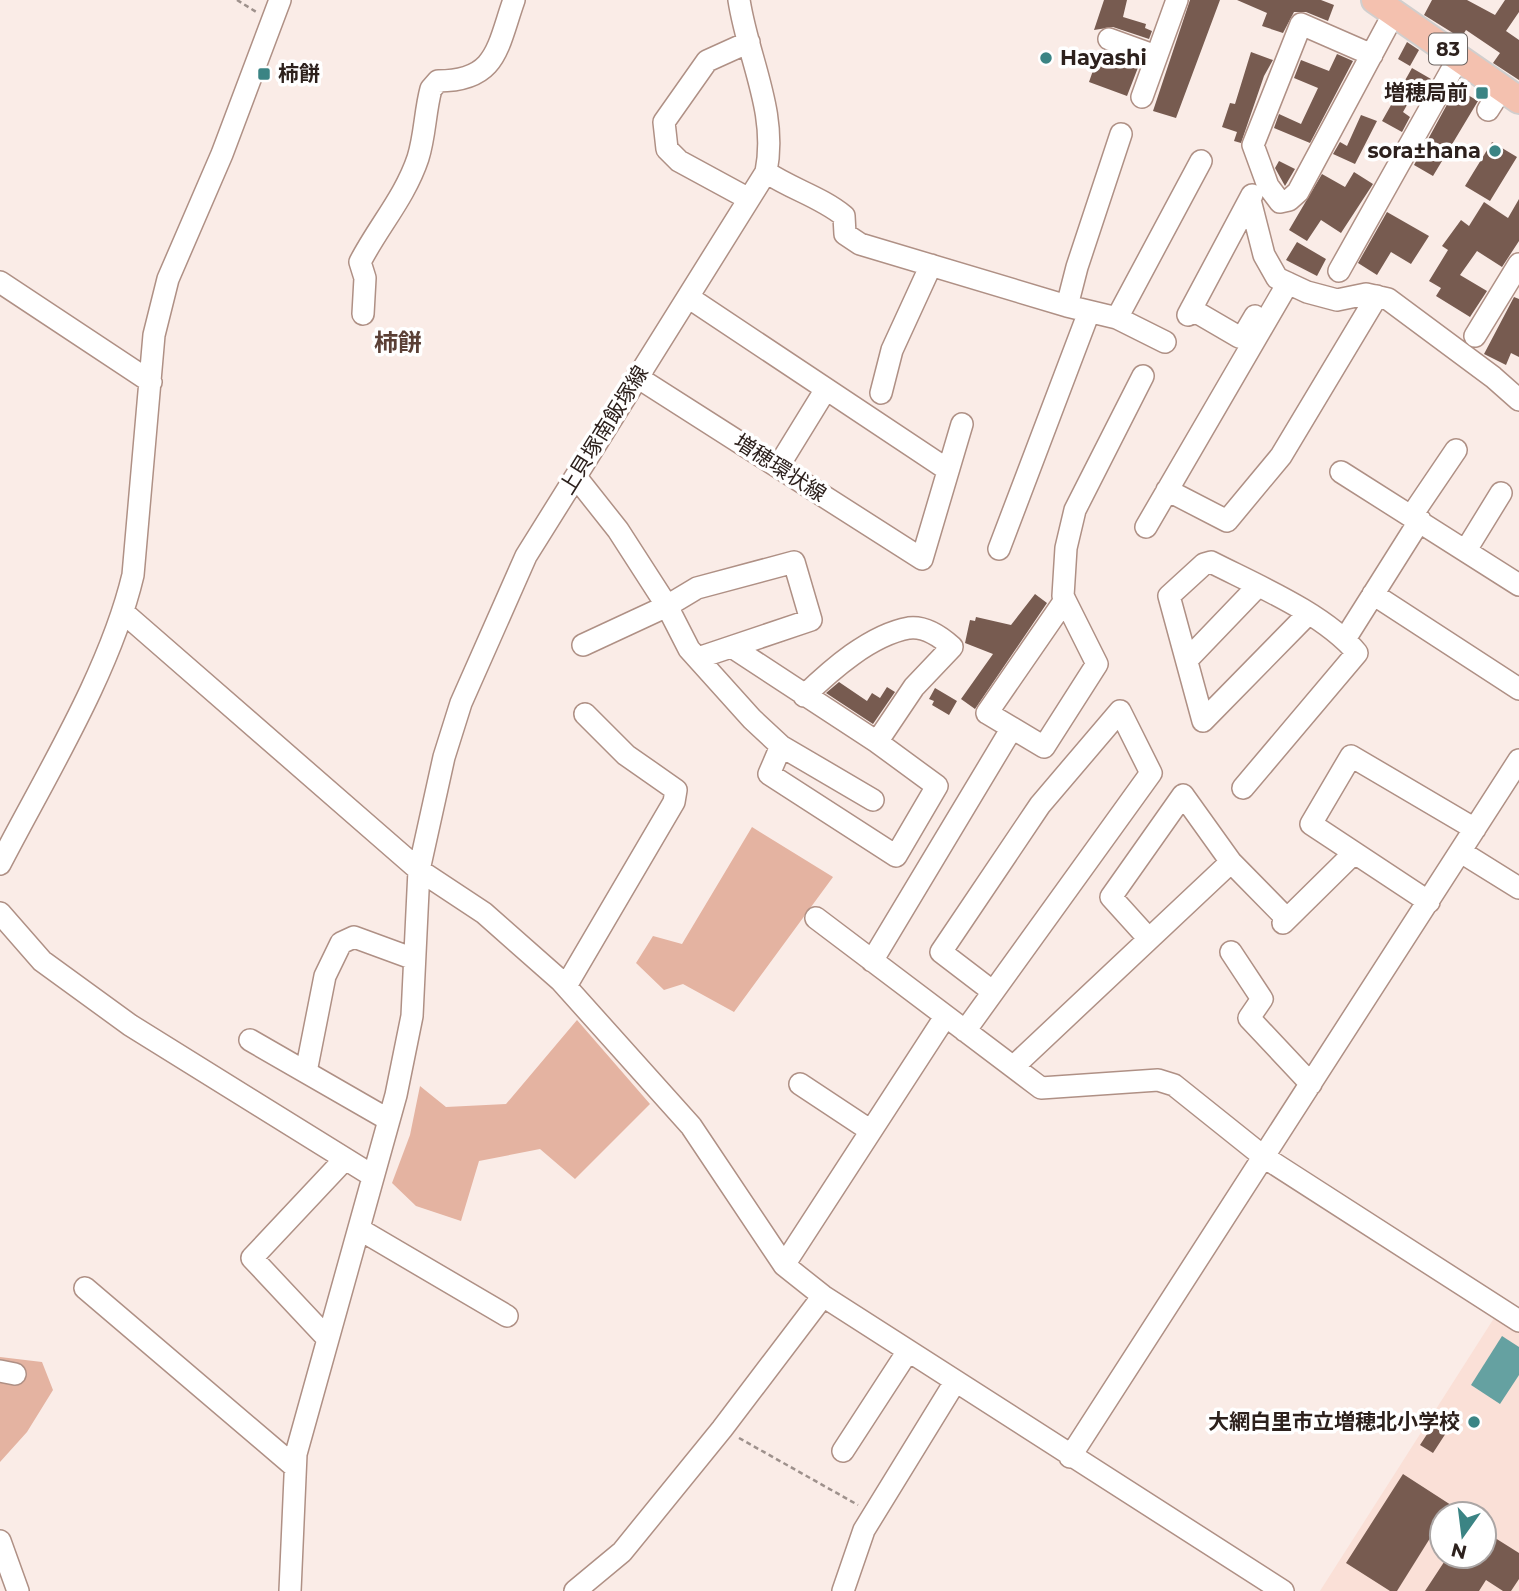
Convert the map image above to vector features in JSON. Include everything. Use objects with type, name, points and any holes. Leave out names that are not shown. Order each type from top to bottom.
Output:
[{"type":"main road","name":"83","points":[[1385,7],[1511,94]]},
{"type":"street","points":[[0,864],[107,656],[124,613],[133,575],[155,335],[168,279],[222,155],[280,0]]},
{"type":"street","points":[[363,314],[365,278],[360,262],[377,229],[399,201],[418,157],[431,89],[438,81],[464,81],[481,71],[494,56],[514,0]]},
{"type":"street","name":"上貝塚南飯塚線","points":[[290,1591],[296,1454],[389,1121],[412,1016],[419,870],[444,757],[461,703],[526,556],[766,172],[771,147],[768,115],[739,0]]},
{"type":"street","points":[[1142,97],[1177,0]]},
{"type":"street","points":[[1257,192],[1280,202],[1289,200],[1298,192],[1372,55],[1385,7]]},
{"type":"street","points":[[1372,55],[1301,24],[1253,145],[1264,255],[1282,281],[1337,300],[1366,294],[1388,299],[1493,377],[1519,400]]},
{"type":"street","points":[[1109,39],[1156,56]]},
{"type":"street","points":[[749,42],[707,61],[664,122],[667,149],[679,162],[749,199]]},
{"type":"street","points":[[1339,271],[1459,57]]},
{"type":"street","points":[[1488,110],[1511,94]]},
{"type":"street","points":[[1067,306],[1077,267],[1121,134]]},
{"type":"street","points":[[1117,318],[1201,161]]},
{"type":"street","points":[[766,172],[786,186],[832,206],[844,216],[845,234],[860,244],[1067,306],[1117,318],[1165,342]]},
{"type":"street","points":[[1257,192],[1190,312],[1239,337],[1245,333],[1282,281]]},
{"type":"street","points":[[1475,336],[1519,264]]},
{"type":"street","points":[[881,393],[892,350],[931,265]]},
{"type":"street","points":[[1146,527],[1282,281]]},
{"type":"street","points":[[0,282],[150,382]]},
{"type":"street","points":[[1167,491],[1227,521],[1281,456],[1377,296]]},
{"type":"street","points":[[688,297],[948,470],[962,424]]},
{"type":"street","points":[[999,549],[1089,312]]},
{"type":"street","name":"増穂環状線","points":[[637,376],[922,559],[948,470]]},
{"type":"street","points":[[1065,600],[987,713],[1044,747],[1097,664],[1065,600],[1066,548],[1075,510],[1143,376]]},
{"type":"street","points":[[778,467],[826,389]]},
{"type":"street","points":[[1345,639],[1456,450]]},
{"type":"street","points":[[1341,472],[1518,583]]},
{"type":"street","points":[[576,477],[618,530],[698,658],[781,746],[873,800]]},
{"type":"street","points":[[1465,550],[1502,494]]},
{"type":"street","points":[[583,645],[667,606],[696,587],[794,562],[811,620],[698,658]]},
{"type":"street","points":[[1243,788],[1357,653],[1345,639],[1307,615],[1211,562],[1204,564],[1169,596],[1203,721],[1307,615]]},
{"type":"street","points":[[1187,660],[1258,586]]},
{"type":"street","points":[[1373,594],[1519,688]]},
{"type":"street","points":[[124,613],[419,870],[484,913],[566,986],[691,1126],[785,1265],[823,1296],[1070,1457],[1283,1591]]},
{"type":"street","points":[[804,696],[827,674],[878,640],[910,628],[939,634],[952,647],[914,687],[877,742]]},
{"type":"street","points":[[732,647],[877,742],[937,786],[896,856],[769,774],[781,746]]},
{"type":"street","points":[[965,1031],[1151,774],[1120,711],[1040,805],[941,952],[992,991]]},
{"type":"street","points":[[566,986],[674,802],[676,790],[626,755],[585,714]]},
{"type":"street","points":[[872,961],[1012,728]]},
{"type":"street","points":[[1429,902],[1311,824],[1351,756],[1475,829]]},
{"type":"street","points":[[1070,1457],[1519,760]]},
{"type":"street","points":[[1149,939],[1111,897],[1183,795],[1231,862],[1285,921],[1354,853]]},
{"type":"street","points":[[1461,852],[1519,888]]},
{"type":"street","points":[[1013,1067],[1231,862]]},
{"type":"street","points":[[0,913],[42,961],[130,1025],[373,1176]]},
{"type":"street","points":[[816,918],[1041,1088],[1158,1080],[1174,1085],[1264,1157],[1519,1321]]},
{"type":"street","points":[[306,1072],[324,976],[341,943],[354,937],[414,959]]},
{"type":"street","points":[[1231,951],[1262,999],[1249,1018],[1311,1084]]},
{"type":"street","points":[[785,1265],[945,1017]]},
{"type":"street","points":[[250,1040],[389,1121]]},
{"type":"street","points":[[800,1084],[871,1131]]},
{"type":"street","points":[[328,1339],[252,1258],[345,1158]]},
{"type":"street","points":[[359,1229],[507,1316]]},
{"type":"street","points":[[85,1288],[296,1467]]},
{"type":"street","points":[[575,1591],[622,1552],[722,1429],[823,1296]]},
{"type":"street","points":[[843,1451],[908,1351]]},
{"type":"street","points":[[843,1591],[864,1530],[955,1382]]},
{"type":"street","points":[[0,1541],[18,1591]]},
{"type":"path","points":[[722,1429],[874,1513]]},
{"type":"shaded area","points":[[752,827],[833,877],[734,1012],[683,984],[664,990],[636,963],[653,936],[682,944]]},
{"type":"shaded area","points":[[577,1020],[650,1104],[575,1179],[540,1149],[479,1161],[461,1221],[416,1206],[392,1183],[410,1135],[420,1086],[446,1107],[506,1104]]},
{"type":"shaded area","name":"大網白里市立増穂北小学校","points":[[1496,1315],[1519,1329],[1519,1591],[1320,1591]]},
{"type":"shaded area","points":[[0,1357],[42,1362],[53,1390],[27,1432],[0,1462]]},
{"type":"water","points":[[1502,1336],[1519,1347],[1519,1375],[1500,1404],[1471,1385]]},
{"type":"building","points":[[1104,0],[1127,0],[1123,17],[1146,24],[1145,28],[1152,31],[1149,39],[1113,27],[1094,30]]},
{"type":"building","points":[[1190,0],[1220,0],[1176,118],[1153,111]]},
{"type":"building","points":[[1237,0],[1321,0],[1334,5],[1328,21],[1306,12],[1294,12],[1283,33],[1262,26],[1267,13]]},
{"type":"building","points":[[1432,0],[1467,0],[1495,15],[1505,0],[1519,0],[1519,12],[1506,31],[1519,40],[1519,80],[1493,63],[1500,53],[1466,30],[1461,38],[1424,15]]},
{"type":"building","points":[[1407,42],[1419,50],[1410,66],[1398,59]]},
{"type":"building","points":[[1251,52],[1273,60],[1264,76],[1241,143],[1234,141],[1237,132],[1222,127],[1230,103],[1235,104]]},
{"type":"building","points":[[1337,54],[1353,61],[1310,143],[1274,128],[1279,114],[1301,124],[1318,88],[1294,78],[1301,60],[1329,71]]},
{"type":"building","points":[[1097,59],[1119,66],[1127,61],[1139,65],[1127,96],[1089,82]]},
{"type":"building","points":[[1412,68],[1431,79],[1422,95],[1415,91],[1403,112],[1410,117],[1402,132],[1382,121]]},
{"type":"building","points":[[1456,88],[1478,101],[1433,176],[1414,165]]},
{"type":"building","points":[[1361,115],[1377,121],[1355,164],[1333,154],[1340,142],[1347,146]]},
{"type":"building","points":[[1492,142],[1517,157],[1490,201],[1465,186]]},
{"type":"building","points":[[1279,161],[1295,169],[1285,186],[1275,168]]},
{"type":"building","points":[[1354,172],[1373,184],[1341,233],[1321,220],[1307,241],[1289,230],[1322,174],[1345,187]]},
{"type":"building","points":[[1519,199],[1519,241],[1502,267],[1477,251],[1460,275],[1487,291],[1470,317],[1436,296],[1441,288],[1429,281],[1448,250],[1442,246],[1461,220],[1469,226],[1484,202],[1508,218]]},
{"type":"building","points":[[1387,212],[1429,236],[1411,264],[1391,252],[1377,275],[1358,263]]},
{"type":"building","points":[[1297,242],[1326,259],[1317,276],[1286,260]]},
{"type":"building","points":[[1514,297],[1519,299],[1519,357],[1511,353],[1506,365],[1484,354]]},
{"type":"building","points":[[1035,594],[1047,603],[975,709],[961,699],[993,654],[965,643],[970,620],[975,621],[976,617],[1011,625]]},
{"type":"building","points":[[839,682],[867,701],[872,693],[880,698],[887,687],[895,692],[873,724],[826,693]]},
{"type":"building","points":[[935,688],[957,701],[949,715],[932,705],[934,701],[929,699]]},
{"type":"building","points":[[1433,1425],[1446,1433],[1433,1453],[1420,1445]]},
{"type":"building","points":[[1403,1474],[1443,1500],[1428,1500],[1428,1541],[1397,1591],[1390,1591],[1346,1563]]},
{"type":"building","points":[[1498,1540],[1519,1553],[1519,1579],[1511,1591],[1503,1591],[1486,1580],[1479,1591],[1425,1591],[1439,1570],[1498,1570]]},
{"type":"place","name":"Hayashi","points":[[1046,58]]},
{"type":"place","name":"柿餅","points":[[264,74]]},
{"type":"place","name":"増穂局前","points":[[1482,93]]},
{"type":"place","name":"sora±hana","points":[[1495,151]]},
{"type":"place","name":"大網白里市立増穂北小学校","points":[[1474,1422]]},
{"type":"district","name":"柿餅","points":[[398,343]]}]
